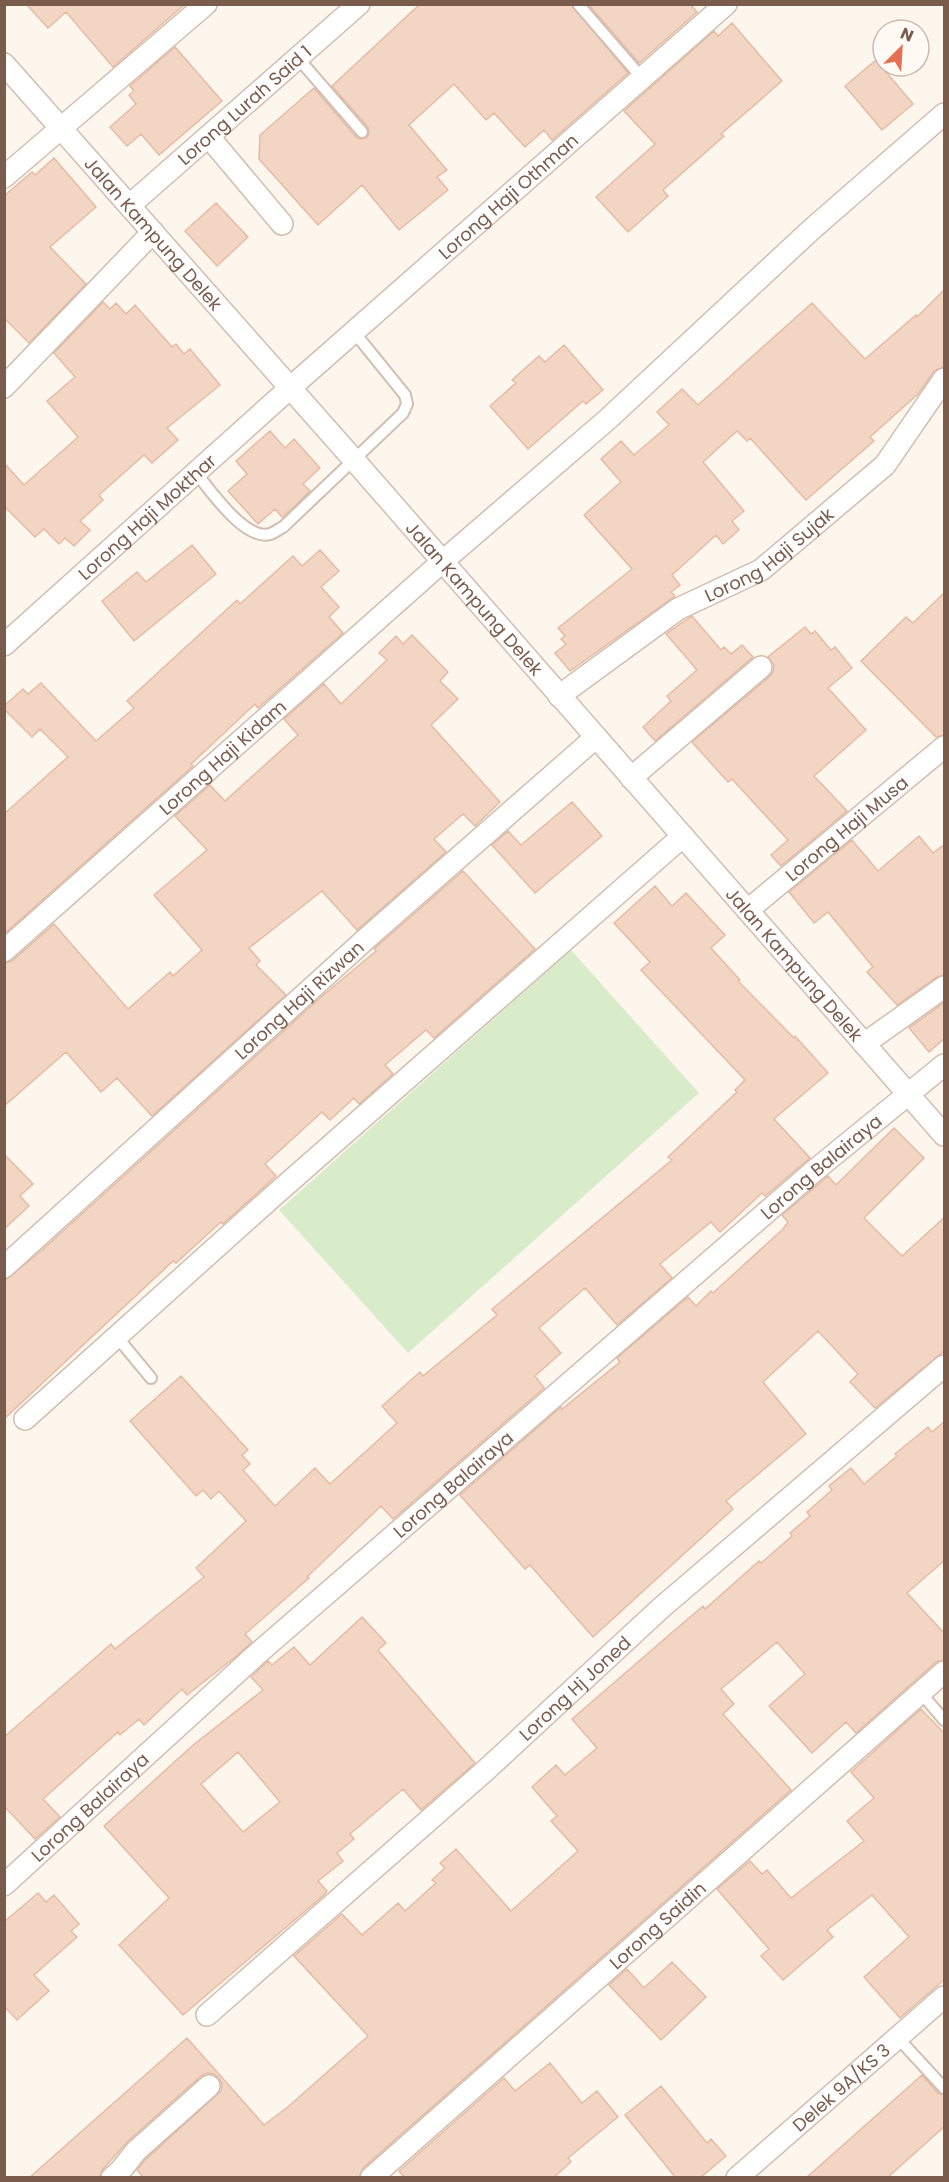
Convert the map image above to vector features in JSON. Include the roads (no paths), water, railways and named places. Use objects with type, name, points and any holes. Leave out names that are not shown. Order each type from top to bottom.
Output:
[{"type":"street","points":[[4,177],[206,4]]},
{"type":"street","name":"Lorong Lurah Said 1","points":[[130,205],[359,4]]},
{"type":"street","name":"Lorong Haji Othman","points":[[290,388],[726,4]]},
{"type":"street","name":"Jalan Kampung Delek","points":[[4,64],[945,1135]]},
{"type":"street","name":"Lorong Haji Kidam","points":[[4,951],[442,562],[608,419],[812,230],[945,114]]},
{"type":"street","points":[[209,137],[282,224]]},
{"type":"street","points":[[4,387],[153,232]]},
{"type":"street","name":"Lorong Haji Sujak","points":[[559,696],[678,609],[761,570],[885,465],[945,379]]},
{"type":"street","name":"Lorong Haji Mokthar","points":[[4,645],[290,388]]},
{"type":"street","points":[[631,778],[760,667]]},
{"type":"street","name":"Lorong Haji Rizwan","points":[[4,1267],[367,938],[596,738]]},
{"type":"street","name":"Lorong Haji Musa","points":[[748,910],[945,747]]},
{"type":"street","points":[[26,1419],[280,1190],[683,837]]},
{"type":"street","points":[[864,1044],[945,987]]},
{"type":"street","name":"Lorong Balairaya","points":[[4,1885],[257,1654],[814,1171],[945,1065]]},
{"type":"street","name":"Lorong Hj Joned","points":[[207,2014],[486,1770],[661,1608],[945,1366]]},
{"type":"street","name":"Lorong Saidin","points":[[371,2178],[945,1672]]},
{"type":"street","name":"Delek 9A/KS 3","points":[[737,2178],[945,1997]]},
{"type":"street","points":[[120,2175],[136,2151],[209,2086]]},
{"type":"lane","points":[[578,4],[642,78]]},
{"type":"lane","points":[[298,58],[363,132]]},
{"type":"lane","points":[[196,473],[240,524],[254,533],[269,534],[283,527],[403,413],[407,404],[405,394],[354,332]]},
{"type":"lane","points":[[117,1337],[151,1378]]},
{"type":"lane","points":[[921,1693],[945,1720]]},
{"type":"lane","points":[[898,2037],[945,2088]]}]
